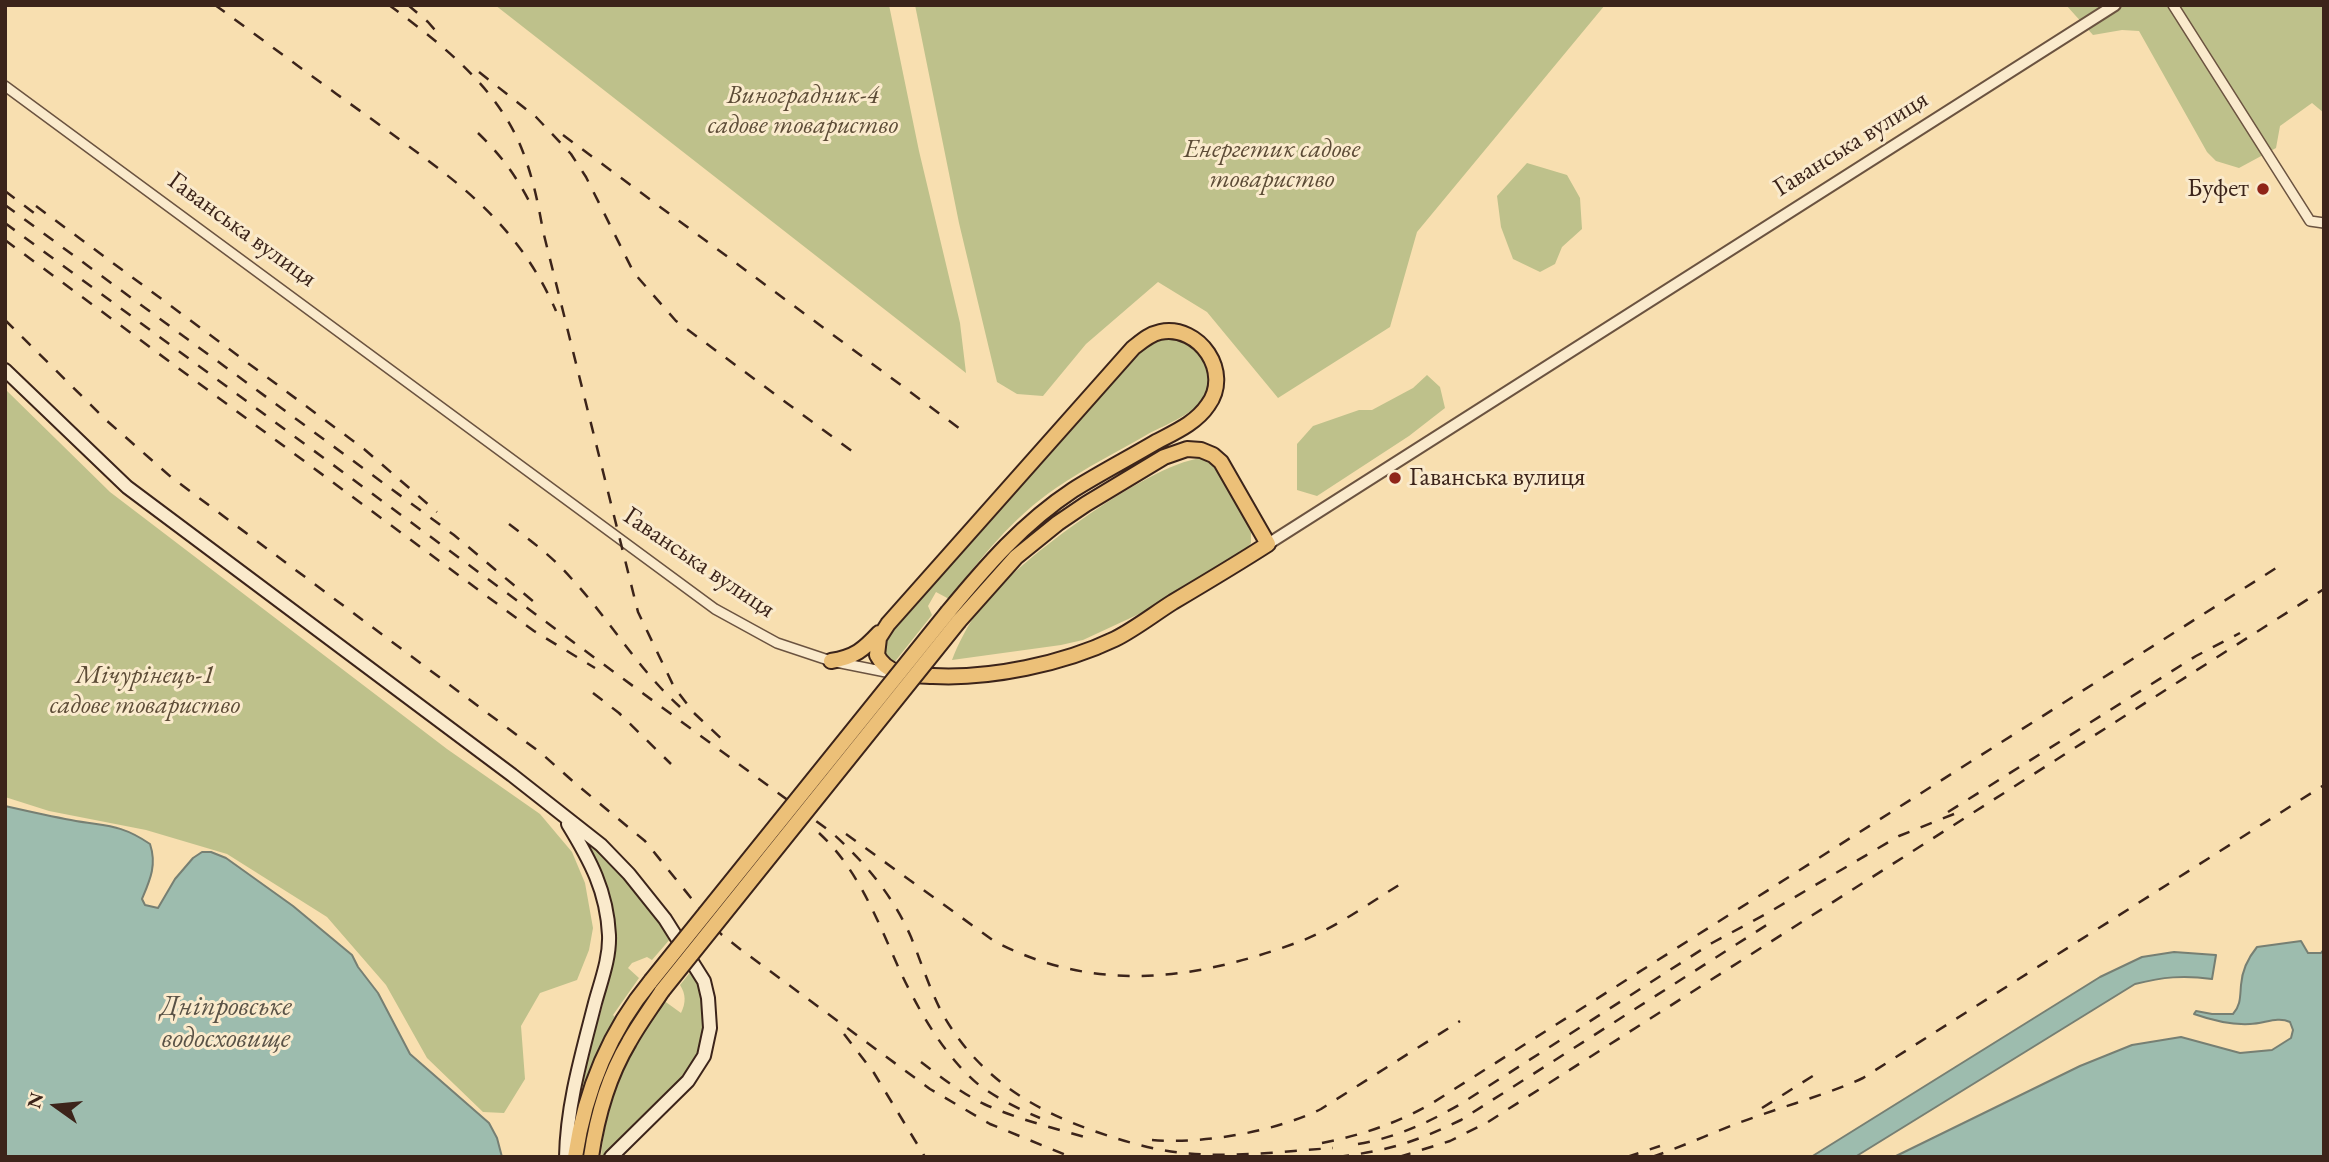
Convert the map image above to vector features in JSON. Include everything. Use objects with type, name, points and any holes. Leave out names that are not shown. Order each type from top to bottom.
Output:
[{"type":"main road","points":[[575,1157],[582,1115],[598,1068],[613,1036],[954,617],[989,562],[1029,522],[1074,490],[1197,417],[1207,407],[1217,388],[1217,374],[1208,352],[1191,337],[1180,333],[1160,332],[1146,337],[1111,372],[888,624],[855,654],[847,659],[831,661]]},
{"type":"main road","points":[[5,370],[127,487],[504,769],[601,845],[646,894],[698,969],[708,998],[710,1028],[704,1056],[698,1068],[611,1157]]},
{"type":"main road","points":[[954,617],[1008,565],[1058,523],[1164,457],[1187,449],[1201,450],[1221,462],[1268,544]]},
{"type":"main road","name":"Гаванська вулиця","points":[[903,675],[937,677],[1017,669],[1076,654],[1115,639],[1268,544]]},
{"type":"main road","points":[[888,624],[879,638],[877,655],[887,668],[903,675]]},
{"type":"main road","points":[[565,818],[592,864],[604,901],[609,938],[607,958],[576,1075],[566,1157]]},
{"type":"main road","points":[[591,1157],[596,1123],[612,1075],[656,986]]},
{"type":"street","name":"Гаванська вулиця","points":[[1268,544],[2115,5]]},
{"type":"street","points":[[2173,5],[2310,221],[2324,223]]},
{"type":"street","name":"Гаванська вулиця","points":[[5,86],[715,609],[776,643],[831,661],[903,675]]},
{"type":"green space","name":"Виноградник-4 садове товариство","points":[[495,5],[889,5],[919,151],[960,323],[966,373]]},
{"type":"green space","name":"Енергетик садове товариство","points":[[915,5],[1605,5],[1417,232],[1390,327],[1278,398],[1207,312],[1158,282],[1086,344],[1043,396],[1017,394],[997,382],[959,223]]},
{"type":"green space","points":[[2066,5],[2324,5],[2324,113],[2312,103],[2280,126],[2276,148],[2239,168],[2216,161],[2207,152],[2139,31],[2122,30],[2093,35]]},
{"type":"green space","points":[[1527,163],[1567,175],[1580,198],[1582,229],[1562,247],[1555,264],[1540,272],[1513,259],[1501,227],[1497,196]]},
{"type":"green space","points":[[1171,338],[1198,351],[1209,367],[1210,386],[1201,402],[1180,418],[1067,481],[1025,512],[985,554],[949,599],[936,592],[928,606],[932,615],[893,664],[885,654],[886,639],[930,586],[1140,351],[1155,340]]},
{"type":"green space","points":[[1427,375],[1440,387],[1445,408],[1409,436],[1317,496],[1297,490],[1297,444],[1313,426],[1359,410],[1372,410],[1413,388]]},
{"type":"green space","name":"Мічурінець-1 садове товариство","points":[[5,389],[110,492],[447,749],[540,814],[572,852],[585,883],[593,928],[589,950],[577,980],[540,993],[521,1026],[525,1079],[504,1113],[483,1112],[427,1058],[386,985],[327,917],[227,854],[146,830],[49,811],[5,797]]},
{"type":"green space","points":[[1201,458],[1214,466],[1251,528],[1251,543],[1247,548],[1152,608],[1083,640],[952,660],[977,612],[994,592],[1047,545],[1080,520],[1147,479],[1177,465]]},
{"type":"green space","points":[[585,839],[631,886],[671,938],[652,960],[647,957],[632,963],[628,968],[639,978],[613,1015],[615,1017],[594,1060],[576,1114],[580,1083],[602,1008],[615,942],[603,880]]},
{"type":"green space","points":[[692,970],[701,988],[706,1021],[701,1051],[685,1075],[601,1157],[614,1094],[631,1055],[663,1000],[681,1013],[685,999],[680,985]]},
{"type":"water","name":"Дніпровське водосховище","points":[[5,806],[112,827],[130,832],[150,844],[153,866],[142,899],[145,905],[158,908],[175,879],[193,858],[202,852],[211,852],[226,858],[293,906],[352,955],[378,993],[410,1054],[489,1123],[497,1138],[502,1157],[5,1157]]},
{"type":"water","points":[[2301,941],[2308,953],[2321,953],[2324,949],[2324,1157],[1894,1157],[2080,1066],[2132,1045],[2181,1037],[2240,1053],[2272,1050],[2291,1038],[2293,1030],[2290,1022],[2280,1020],[2236,1024],[2194,1014],[2196,1011],[2233,1014],[2239,1004],[2244,970],[2257,947]]},
{"type":"water","points":[[2174,952],[2216,955],[2212,979],[2173,977],[2135,984],[1855,1157],[1811,1157],[2100,977],[2142,957]]},
{"type":"railway","points":[[215,5],[427,159],[477,201],[521,249],[556,311]]},
{"type":"railway","points":[[389,5],[447,51],[482,85],[497,104],[521,147],[534,188],[638,612],[674,687],[694,713],[727,744]]},
{"type":"railway","points":[[408,5],[442,38]]},
{"type":"railway","points":[[479,72],[536,117],[571,154],[586,177],[634,273],[676,321],[853,452]]},
{"type":"railway","points":[[478,133],[508,167],[531,205]]},
{"type":"railway","points":[[563,135],[967,434]]},
{"type":"railway","points":[[5,191],[42,219]]},
{"type":"railway","points":[[5,205],[454,535],[534,602]]},
{"type":"railway","points":[[36,206],[364,449],[437,512]]},
{"type":"railway","points":[[5,223],[831,832],[867,868],[896,908],[911,937],[941,1011],[955,1034],[971,1054],[1007,1087],[1072,1123],[1157,1149],[1229,1155],[1333,1148]]},
{"type":"railway","points":[[5,240],[534,631],[595,668]]},
{"type":"railway","points":[[5,320],[106,420],[171,477],[541,753],[645,841],[721,934],[740,949],[930,1089],[990,1124],[1071,1157]]},
{"type":"railway","points":[[509,524],[564,570],[651,677],[680,707]]},
{"type":"railway","points":[[1322,1143],[1380,1127],[1434,1102],[2284,563]]},
{"type":"railway","points":[[1399,1157],[1450,1141],[1488,1122],[2324,589]]},
{"type":"railway","points":[[1948,812],[2196,656],[2240,633]]},
{"type":"railway","points":[[593,693],[619,713],[671,764]]},
{"type":"railway","points":[[1652,1157],[1863,1078],[2324,785]]},
{"type":"railway","points":[[1358,1144],[1410,1129],[1459,1105],[1712,943],[1899,836],[1959,812]]},
{"type":"railway","points":[[819,833],[856,880],[915,1002],[944,1047],[979,1085],[1040,1118]]},
{"type":"railway","points":[[846,834],[994,941],[1031,958],[1068,969],[1105,975],[1180,973],[1255,957],[1321,932],[1399,885]]},
{"type":"railway","points":[[1337,1157],[1401,1144],[1461,1120],[1773,921]]},
{"type":"railway","points":[[1152,1140],[1194,1140],[1238,1135],[1302,1117],[1321,1109],[1460,1021]]},
{"type":"railway","points":[[844,1034],[874,1073],[925,1157]]},
{"type":"railway","points":[[921,1062],[959,1090],[984,1104],[1022,1119],[1088,1138]]},
{"type":"railway","points":[[1762,1108],[1819,1072]]},
{"type":"railway","points":[[1627,1157],[1660,1146]]},
{"type":"place","name":"Буфет","points":[[2263,189]]},
{"type":"place","name":"Гаванська вулиця","points":[[1395,478]]}]
